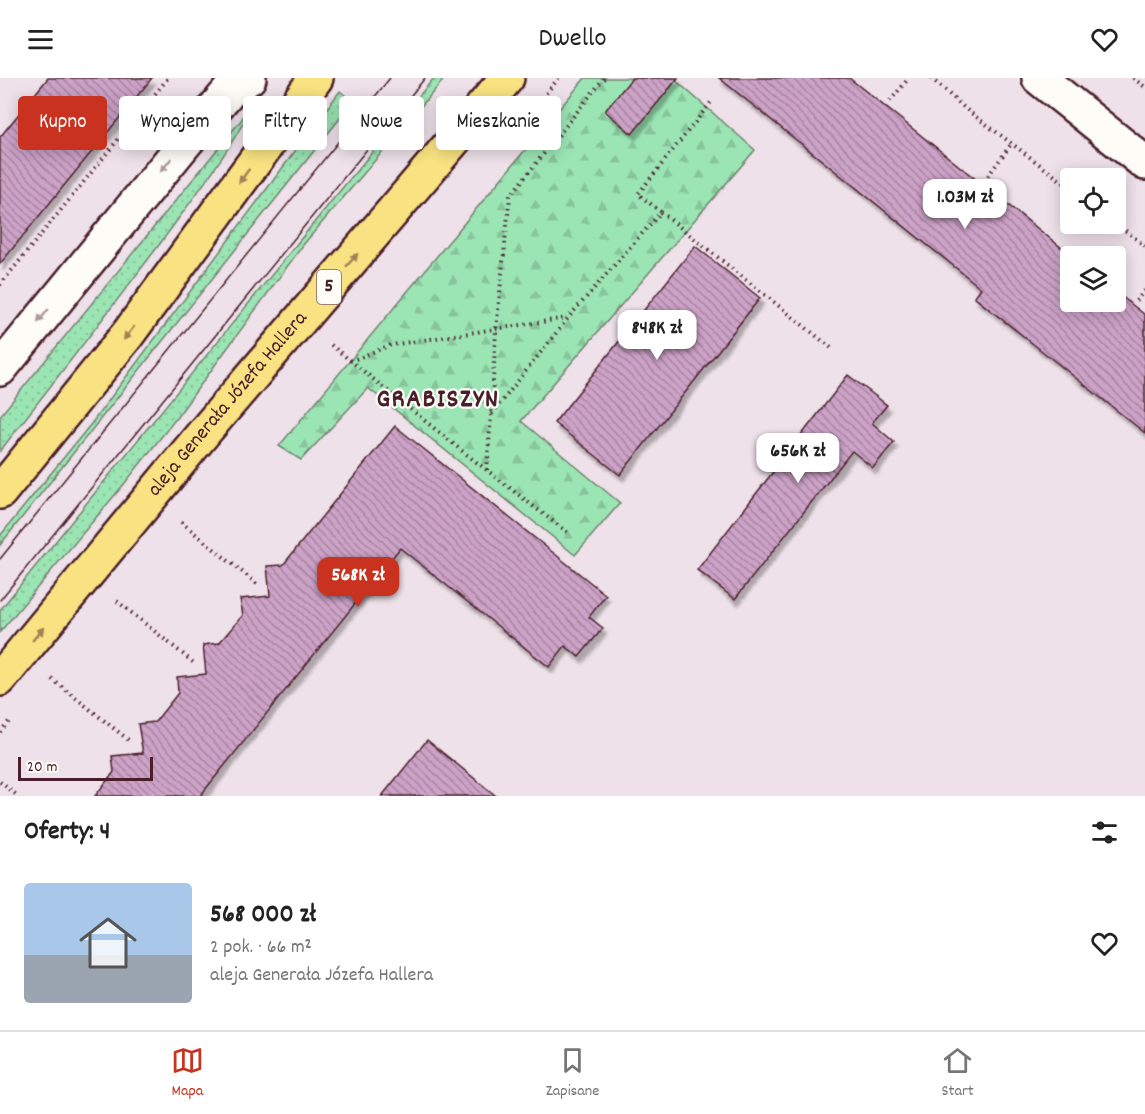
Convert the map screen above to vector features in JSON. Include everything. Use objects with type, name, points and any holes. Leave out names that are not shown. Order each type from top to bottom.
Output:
[{"type":"main road","points":[[0,492],[128,334],[316,78]]},
{"type":"main road","name":"aleja Generała Józefa Hallera","points":[[0,679],[206,430],[507,78]]},
{"type":"street","points":[[0,369],[231,89],[249,78]]},
{"type":"street","points":[[1039,78],[1145,163]]},
{"type":"path","points":[[0,285],[168,78]]},
{"type":"path","points":[[487,470],[496,330],[510,196],[604,78]]},
{"type":"path","points":[[890,101],[909,78]]},
{"type":"path","points":[[931,78],[967,110],[1060,180]]},
{"type":"path","points":[[1134,78],[1145,87]]},
{"type":"path","points":[[712,101],[638,194],[834,350]]},
{"type":"path","points":[[988,176],[1012,143]]},
{"type":"path","points":[[491,415],[568,318],[661,212]]},
{"type":"path","points":[[1126,230],[1145,246]]},
{"type":"path","points":[[1136,301],[1145,290]]},
{"type":"path","points":[[350,361],[391,345],[568,318]]},
{"type":"path","points":[[330,345],[568,533]]},
{"type":"path","points":[[178,520],[257,584]]},
{"type":"path","points":[[111,597],[194,663]]},
{"type":"path","points":[[46,675],[131,742]]},
{"type":"path","points":[[0,782],[18,796]]},
{"type":"green space","points":[[434,78],[445,78],[424,103],[424,96],[419,96]]},
{"type":"green space","points":[[585,78],[673,78],[755,150],[521,421],[620,503],[575,555],[368,388],[301,460],[279,446],[525,150],[561,150],[561,107]]},
{"type":"green space","points":[[261,88],[257,96],[246,96]]},
{"type":"green space","points":[[340,91],[346,96],[339,96],[339,120],[327,135],[327,108]]},
{"type":"green space","points":[[243,116],[243,123],[231,143],[231,132]]},
{"type":"green space","points":[[217,150],[227,150],[120,297],[0,451],[0,416]]},
{"type":"green space","points":[[296,150],[315,150],[0,545],[0,536],[91,424]]},
{"type":"green space","points":[[374,150],[384,150],[303,245],[177,417],[125,483],[0,632],[0,610]]},
{"type":"building","points":[[48,78],[152,78],[137,96],[119,96],[119,118],[107,133],[107,96],[33,96]]},
{"type":"building","points":[[632,78],[678,78],[632,134],[605,111]]},
{"type":"building","points":[[719,78],[849,78],[1060,246],[1060,312],[1126,312],[1126,300],[1145,315],[1145,433],[974,297],[981,288]]},
{"type":"building","points":[[18,115],[18,150],[93,150],[0,264],[0,137]]},
{"type":"building","points":[[695,246],[760,298],[620,475],[554,423]]},
{"type":"building","points":[[848,375],[887,405],[872,423],[894,442],[873,468],[852,451],[735,599],[697,570]]},
{"type":"building","points":[[395,426],[606,595],[589,617],[603,628],[579,657],[565,646],[549,667],[400,548],[200,796],[95,796],[114,772],[112,756],[143,753],[138,724],[155,722],[178,693],[177,677],[206,674],[203,645],[219,643],[243,615],[240,599],[270,596],[267,566],[283,565]]},
{"type":"building","points":[[427,740],[496,796],[382,796]]},
{"type":"tram line","points":[[0,559],[390,78]]},
{"type":"tram line","points":[[0,600],[425,78]]},
{"type":"district","name":"GRABISZYN","points":[[438,400]]}]
